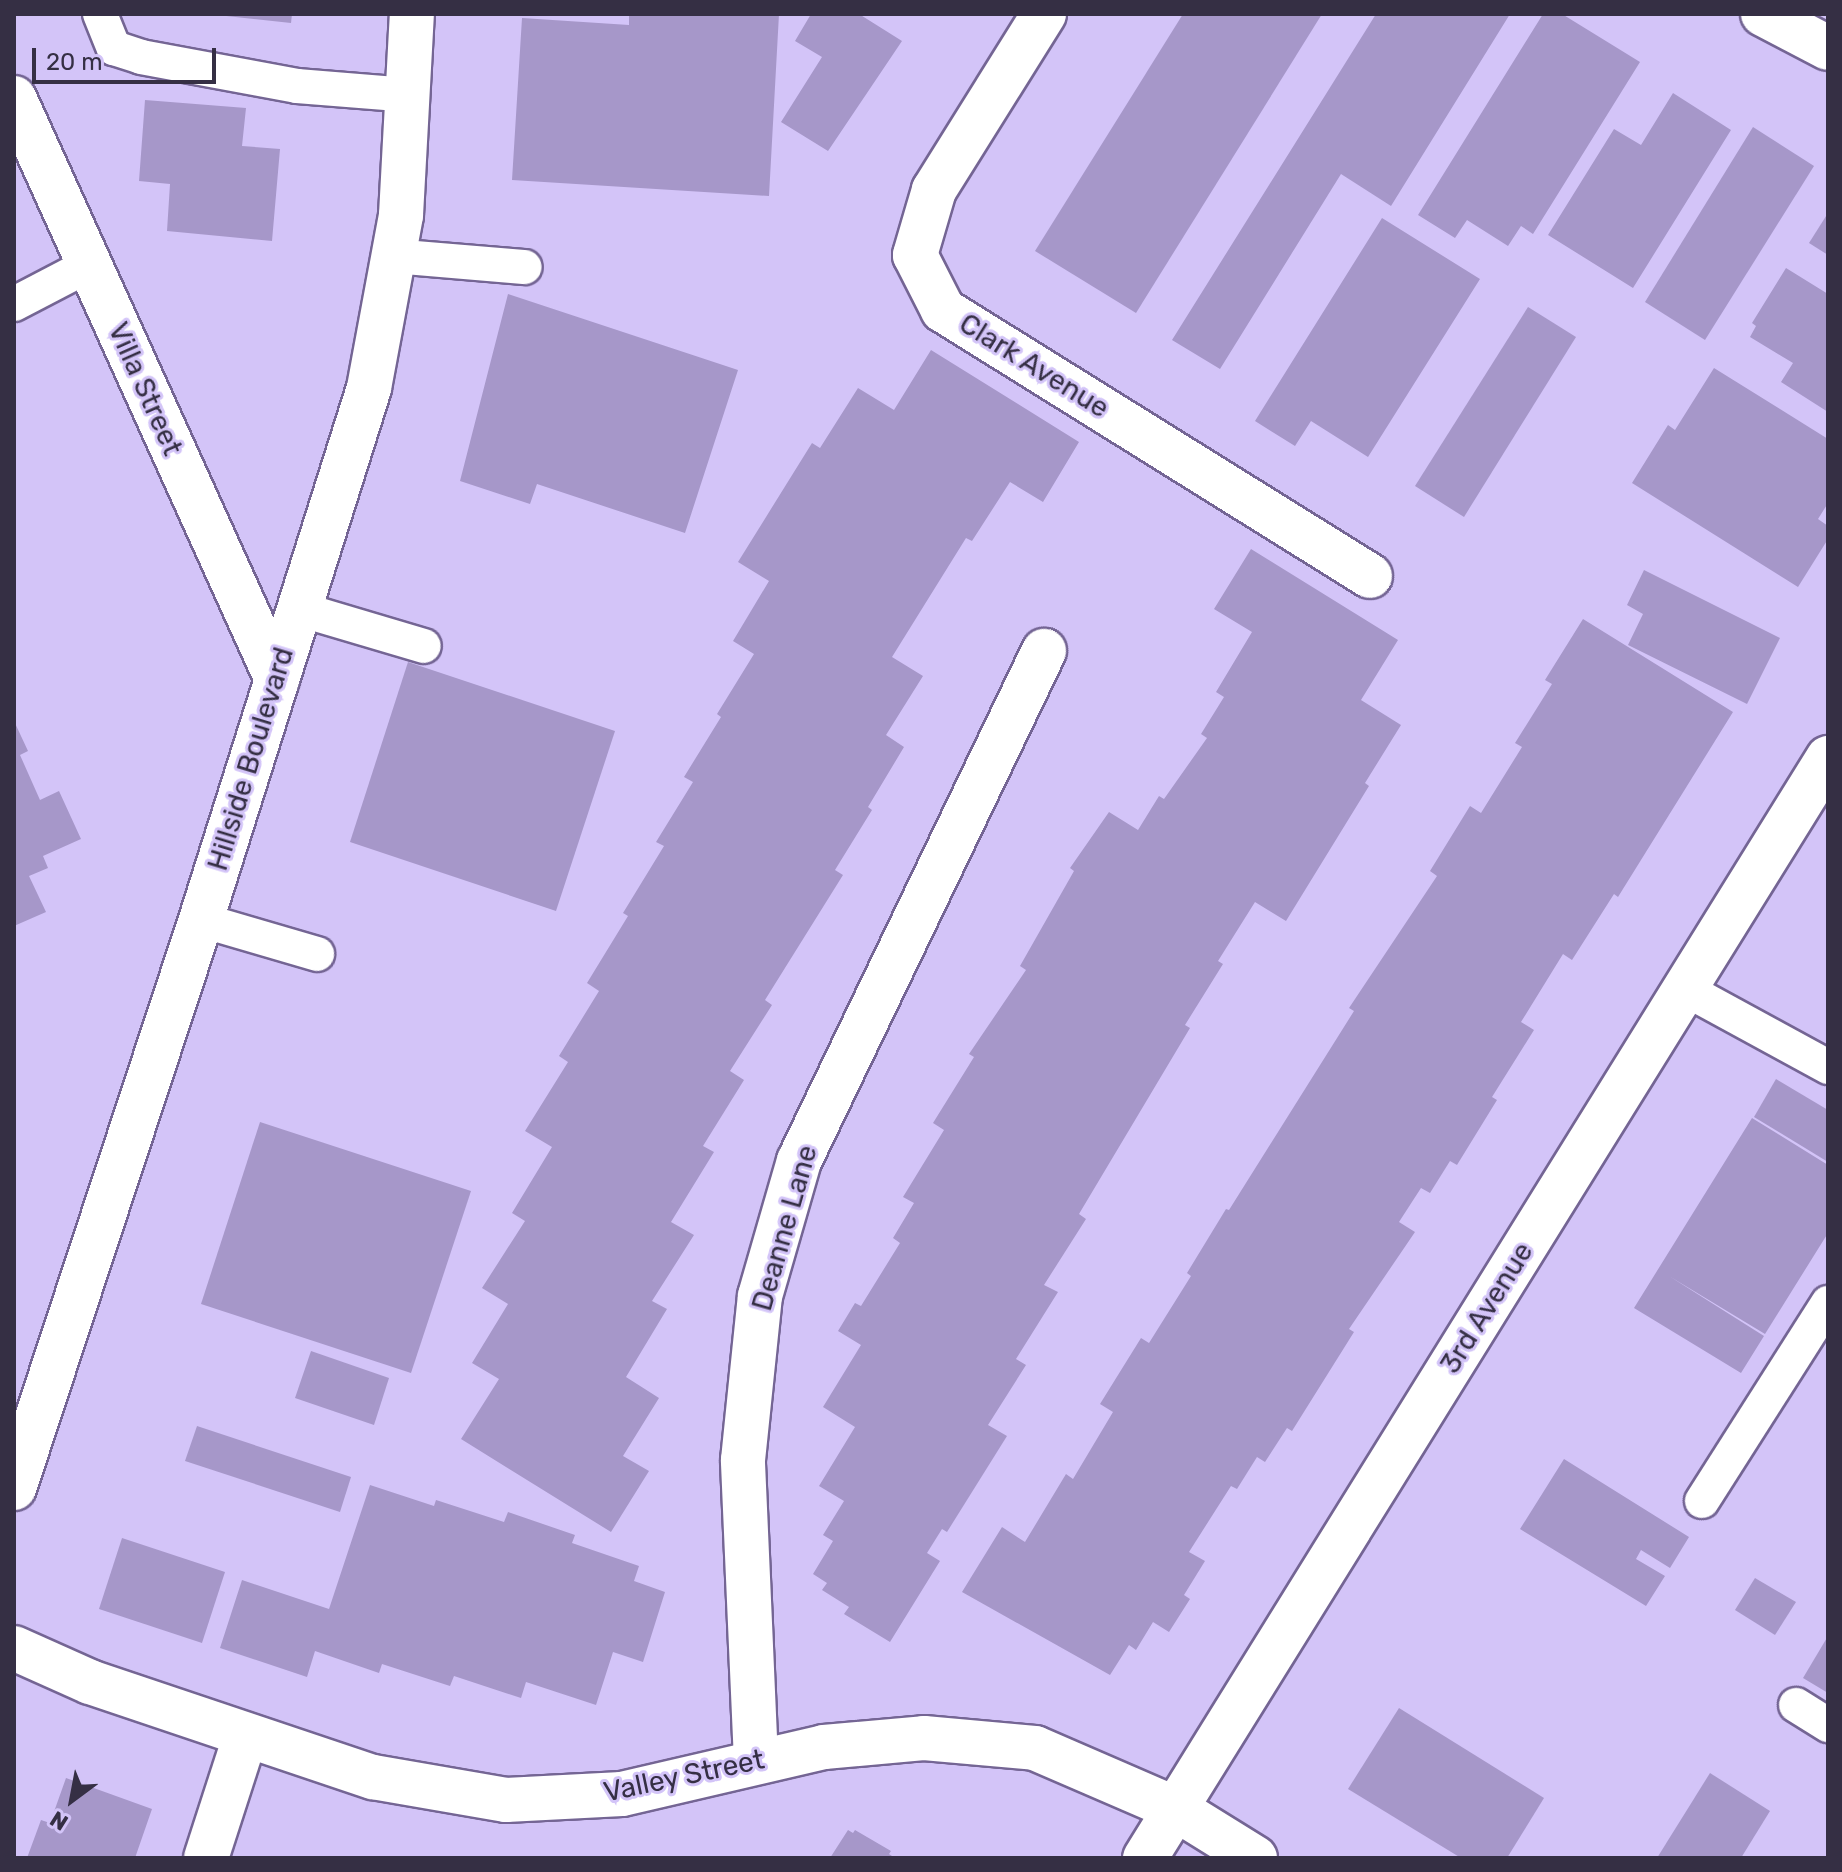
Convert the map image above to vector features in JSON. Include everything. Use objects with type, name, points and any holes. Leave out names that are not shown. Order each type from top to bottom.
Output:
[{"type":"street","name":"Hillside Boulevard","points":[[14,1488],[201,920],[369,388],[401,215],[412,14]]},
{"type":"street","name":"Clark Avenue","points":[[1044,14],[934,190],[915,255],[943,310],[1370,576]]},
{"type":"street","points":[[1763,14],[1828,48]]},
{"type":"street","name":"Villa Street","points":[[14,98],[277,679]]},
{"type":"street","name":"Deanne Lane","points":[[756,1761],[743,1460],[760,1296],[799,1161],[1044,651]]},
{"type":"street","name":"3rd Avenue","points":[[1145,1858],[1828,758]]},
{"type":"street","name":"Valley Street","points":[[14,1648],[90,1682],[245,1737],[373,1777],[506,1800],[622,1794],[824,1747],[924,1738],[1035,1748],[1176,1809],[1255,1858]]},
{"type":"street","points":[[206,1858],[245,1737]]},
{"type":"lane","points":[[100,14],[114,48],[141,57],[297,86],[408,95]]},
{"type":"lane","points":[[393,256],[525,267]]},
{"type":"lane","points":[[14,304],[89,265]]},
{"type":"lane","points":[[299,609],[424,646]]},
{"type":"lane","points":[[201,920],[317,954]]},
{"type":"lane","points":[[1685,989],[1828,1067]]},
{"type":"lane","points":[[1702,1501],[1828,1303]]},
{"type":"lane","points":[[1796,1705],[1828,1725]]},
{"type":"building","points":[[208,14],[292,14],[291,23]]},
{"type":"building","points":[[629,14],[779,14],[769,196],[512,180],[522,18],[629,25]]},
{"type":"building","points":[[811,14],[859,14],[902,41],[828,151],[781,122],[822,57],[795,41]]},
{"type":"building","points":[[1183,14],[1322,14],[1136,313],[1035,251]]},
{"type":"building","points":[[1376,14],[1510,14],[1391,206],[1341,174],[1220,369],[1172,340]]},
{"type":"building","points":[[1543,14],[1562,14],[1640,62],[1533,234],[1521,226],[1508,246],[1467,220],[1455,238],[1418,215]]},
{"type":"building","points":[[1673,93],[1731,130],[1633,288],[1548,235],[1614,129],[1641,145]]},
{"type":"building","points":[[145,100],[246,108],[242,146],[280,149],[272,241],[167,231],[170,184],[139,181]]},
{"type":"building","points":[[1753,127],[1814,166],[1705,340],[1645,302]]},
{"type":"building","points":[[1828,213],[1828,255],[1809,243]]},
{"type":"building","points":[[1382,218],[1480,279],[1368,457],[1311,421],[1295,446],[1255,421]]},
{"type":"building","points":[[1786,268],[1828,294],[1828,412],[1781,382],[1793,363],[1750,337],[1756,326],[1752,323]]},
{"type":"building","points":[[508,294],[738,370],[685,533],[537,484],[530,504],[460,481]]},
{"type":"building","points":[[1528,307],[1576,337],[1464,517],[1415,486]]},
{"type":"building","points":[[931,350],[1079,442],[1043,502],[1010,482],[972,541],[966,538],[892,657],[923,676],[886,735],[904,747],[868,807],[872,810],[835,870],[843,875],[765,1000],[772,1005],[730,1071],[744,1080],[703,1146],[714,1152],[671,1222],[694,1235],[652,1301],[667,1309],[626,1377],[659,1398],[623,1456],[649,1471],[611,1532],[461,1439],[499,1379],[472,1363],[508,1304],[482,1288],[525,1221],[512,1213],[552,1147],[525,1131],[568,1062],[559,1056],[599,991],[587,983],[628,916],[623,913],[664,846],[656,842],[693,782],[684,777],[721,717],[717,714],[754,654],[733,641],[769,581],[738,562],[812,443],[820,448],[858,388],[894,410]]},
{"type":"building","points":[[1714,368],[1828,439],[1828,503],[1818,519],[1828,526],[1828,539],[1798,587],[1632,483],[1668,425],[1675,430]]},
{"type":"building","points":[[1251,549],[1398,640],[1361,700],[1401,725],[1365,783],[1369,786],[1286,921],[1255,902],[1218,961],[1223,964],[1185,1025],[1190,1028],[1079,1214],[1086,1219],[1044,1285],[1058,1292],[1016,1359],[1026,1365],[988,1425],[1007,1436],[947,1532],[942,1529],[927,1553],[940,1561],[890,1642],[844,1614],[849,1607],[822,1590],[827,1583],[813,1574],[833,1541],[823,1535],[844,1501],[819,1486],[855,1427],[823,1407],[861,1345],[838,1331],[855,1303],[861,1306],[900,1243],[893,1238],[914,1203],[903,1197],[944,1130],[933,1123],[974,1057],[969,1054],[1026,970],[1020,966],[1074,871],[1070,868],[1109,812],[1138,830],[1159,796],[1164,799],[1207,738],[1201,734],[1224,697],[1216,692],[1252,632],[1214,609]]},
{"type":"building","points":[[1644,570],[1780,638],[1747,704],[1628,645],[1643,614],[1627,605]]},
{"type":"building","points":[[1583,619],[1733,712],[1618,897],[1614,894],[1572,960],[1563,954],[1521,1022],[1534,1030],[1492,1097],[1497,1100],[1457,1165],[1450,1161],[1430,1193],[1421,1188],[1399,1222],[1415,1232],[1349,1329],[1354,1332],[1292,1431],[1287,1428],[1265,1462],[1257,1457],[1237,1489],[1231,1486],[1189,1552],[1205,1561],[1184,1595],[1190,1599],[1169,1632],[1153,1622],[1136,1650],[1129,1645],[1110,1675],[962,1592],[1002,1527],[1025,1542],[1066,1474],[1073,1479],[1113,1412],[1100,1404],[1141,1338],[1149,1343],[1191,1276],[1187,1273],[1226,1209],[1229,1210],[1354,1011],[1349,1008],[1437,876],[1430,871],[1470,806],[1481,813],[1522,747],[1515,743],[1552,684],[1545,680]]},
{"type":"building","points":[[408,662],[615,731],[556,911],[350,842]]},
{"type":"building","points":[[14,721],[28,751],[20,755],[40,800],[59,791],[81,839],[43,856],[48,868],[29,876],[46,912],[14,926]]},
{"type":"building","points":[[1776,1079],[1828,1110],[1828,1162],[1754,1117]]},
{"type":"building","points":[[1752,1118],[1828,1165],[1828,1233],[1765,1334],[1669,1276],[1764,1336],[1741,1373],[1634,1308]]},
{"type":"building","points":[[260,1122],[471,1191],[411,1373],[201,1304]]},
{"type":"building","points":[[311,1351],[389,1378],[374,1425],[295,1398]]},
{"type":"building","points":[[197,1426],[351,1477],[340,1512],[185,1461]]},
{"type":"building","points":[[1564,1459],[1689,1537],[1670,1568],[1641,1550],[1636,1559],[1665,1576],[1646,1606],[1520,1529]]},
{"type":"building","points":[[370,1485],[434,1506],[436,1500],[504,1522],[508,1512],[575,1535],[572,1543],[639,1566],[634,1581],[665,1592],[643,1662],[613,1652],[596,1705],[526,1682],[521,1698],[454,1676],[450,1686],[382,1664],[379,1673],[315,1651],[307,1677],[220,1648],[242,1580],[329,1609]]},
{"type":"building","points":[[122,1538],[225,1572],[202,1643],[99,1609]]},
{"type":"building","points":[[1755,1578],[1796,1602],[1775,1635],[1735,1610]]},
{"type":"building","points":[[1828,1636],[1828,1693],[1803,1678]]},
{"type":"building","points":[[1399,1708],[1544,1798],[1507,1858],[1461,1858],[1348,1789]]},
{"type":"building","points":[[1710,1773],[1770,1811],[1741,1858],[1657,1858]]},
{"type":"building","points":[[66,1778],[152,1809],[135,1858],[27,1858],[41,1820],[50,1823]]},
{"type":"building","points":[[848,1830],[853,1833],[855,1830],[891,1851],[889,1854],[895,1858],[830,1858]]}]
